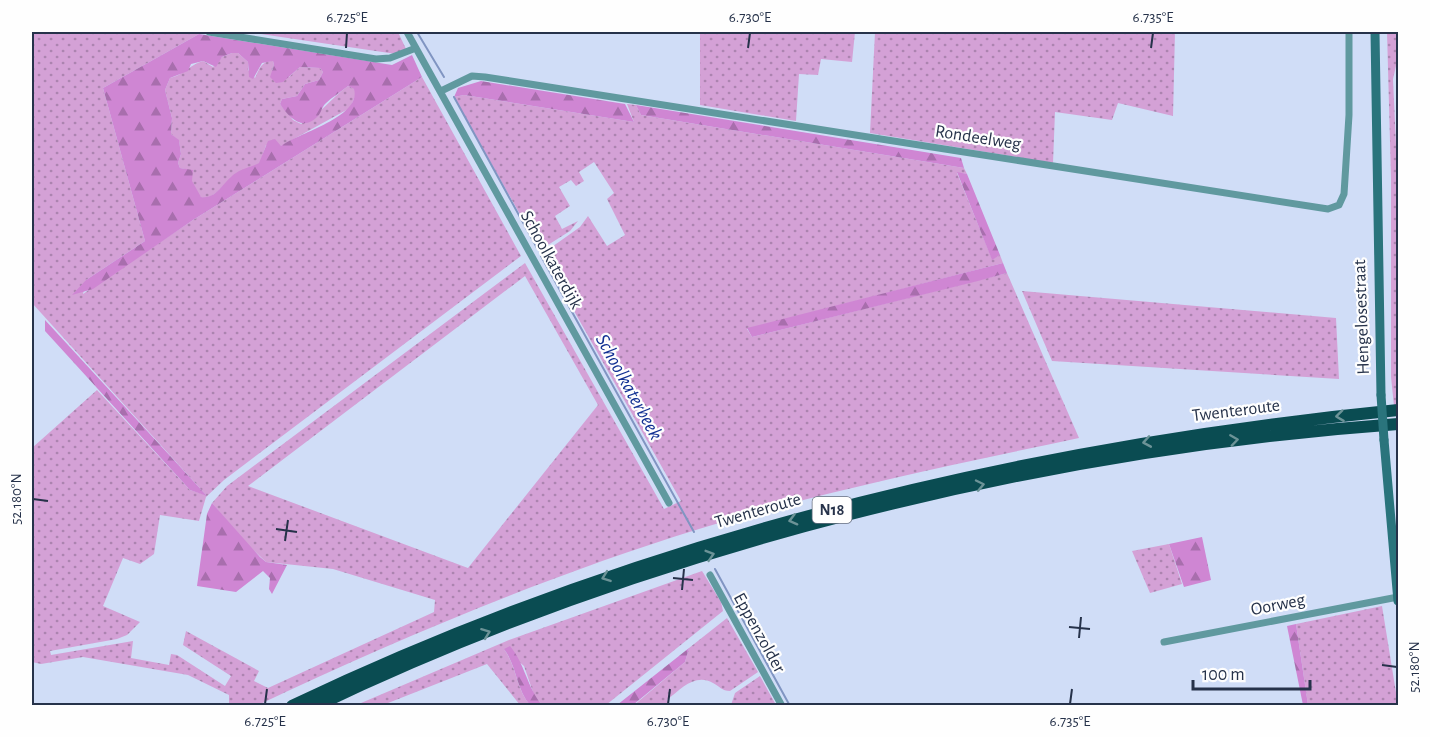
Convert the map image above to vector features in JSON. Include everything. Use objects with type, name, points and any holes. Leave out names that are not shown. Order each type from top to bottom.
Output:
[{"type":"highway","name":"Twenteroute","points":[[292,705],[503,614],[642,565],[752,531],[904,491],[1060,456],[1232,429],[1398,410]]},
{"type":"highway","name":"Twenteroute","points":[[316,705],[432,654],[558,606],[756,541],[908,500],[1063,467],[1232,440],[1398,424]]},
{"type":"main road","name":"Hengelosestraat","points":[[1375,32],[1381,395],[1398,599]]},
{"type":"street","points":[[209,32],[376,58],[390,58],[416,48]]},
{"type":"street","name":"Schoolkaterdijk","points":[[406,32],[441,90],[669,503]]},
{"type":"street","name":"Rondeelweg","points":[[441,90],[472,76],[485,77],[1328,209],[1339,205],[1344,194],[1349,115],[1348,32]]},
{"type":"street","name":"Eppenzolder","points":[[710,575],[782,705]]},
{"type":"street","name":"Oorweg","points":[[1164,642],[1398,599]]},
{"type":"shaded area","points":[[32,32],[199,34],[103,88],[145,241],[86,280],[83,294],[193,220],[422,77],[521,256],[224,480],[206,497],[199,521],[160,515],[154,554],[140,564],[123,558],[103,606],[140,622],[127,635],[117,639],[50,651],[51,655],[133,641],[131,658],[169,665],[171,654],[177,655],[225,686],[231,676],[183,645],[186,631],[259,671],[254,681],[268,688],[434,612],[435,600],[333,569],[266,562],[241,538],[212,503],[227,486],[525,263],[664,509],[681,501],[542,254],[580,227],[588,216],[607,246],[625,235],[607,199],[614,193],[594,162],[579,172],[584,181],[576,186],[571,180],[559,187],[570,206],[555,216],[562,229],[578,221],[570,231],[540,250],[454,97],[464,95],[634,122],[627,104],[636,105],[641,115],[964,168],[967,174],[957,173],[992,259],[1000,255],[1003,263],[747,329],[752,337],[1007,273],[1079,438],[841,491],[699,529],[586,567],[474,610],[365,656],[256,706],[229,705],[229,695],[188,675],[83,657],[41,664],[32,662],[32,448],[97,390],[190,490],[206,495],[32,303]],"holes":[[[525,276],[598,405],[468,568],[248,486]]]},
{"type":"shaded area","points":[[248,32],[398,32],[406,49],[396,54]]},
{"type":"shaded area","points":[[700,32],[855,32],[852,62],[821,59],[818,75],[799,74],[796,121],[700,105]]},
{"type":"shaded area","points":[[875,32],[1175,32],[1173,116],[1118,103],[1112,120],[1055,112],[1053,163],[870,133]]},
{"type":"shaded area","points":[[1387,32],[1398,32],[1398,57],[1393,79],[1398,189],[1398,406],[1394,406],[1391,377],[1391,178]]},
{"type":"shaded area","points":[[238,53],[248,62],[248,70],[255,78],[261,66],[269,61],[273,61],[272,70],[289,77],[300,67],[320,68],[323,72],[319,80],[305,84],[297,96],[282,99],[280,104],[293,120],[301,124],[314,116],[348,86],[355,89],[356,94],[350,108],[281,146],[266,145],[260,163],[234,175],[214,194],[205,198],[198,195],[185,169],[180,168],[178,163],[181,154],[179,141],[171,134],[172,118],[165,90],[170,78],[203,61],[213,67],[222,57]]},
{"type":"shaded area","points":[[1022,291],[1336,318],[1339,379],[1052,361]]},
{"type":"shaded area","points":[[1169,544],[1182,584],[1150,593],[1132,551]]},
{"type":"shaded area","points":[[702,571],[721,602],[723,611],[606,705],[542,705],[534,695],[524,666],[504,649],[512,663],[525,699],[530,705],[520,705],[487,664],[383,705],[354,706],[509,640]]},
{"type":"shaded area","points":[[1382,606],[1398,705],[1308,705],[1296,624]]},
{"type":"shaded area","points":[[727,618],[758,672],[730,691],[706,680],[700,680],[683,687],[667,700],[671,705],[633,706],[685,662],[689,648]]},
{"type":"shaded area","points":[[760,676],[776,705],[731,705],[735,693]]},
{"type":"green space","points":[[199,34],[392,65],[412,55],[422,77],[193,220],[93,289],[72,295],[86,280],[145,241],[103,88]],"holes":[[[238,53],[248,62],[249,77],[253,79],[262,63],[273,61],[270,77],[276,83],[283,82],[300,67],[320,68],[323,72],[319,80],[305,84],[297,96],[282,99],[280,104],[292,118],[302,123],[312,121],[319,115],[325,104],[348,86],[354,89],[354,99],[339,116],[281,146],[275,139],[268,141],[259,163],[236,173],[212,196],[201,197],[192,181],[193,170],[180,168],[178,163],[181,154],[179,140],[171,134],[172,118],[165,90],[170,78],[188,71],[191,64],[203,61],[216,67],[222,57]]]},
{"type":"green space","points":[[481,81],[625,104],[634,122],[464,95],[454,97],[458,88]]},
{"type":"green space","points":[[636,105],[961,158],[964,168],[641,115]]},
{"type":"green space","points":[[957,172],[967,174],[1000,255],[992,260]]},
{"type":"green space","points":[[1003,263],[1007,273],[978,281],[752,337],[747,328]]},
{"type":"green space","points":[[45,320],[207,496],[190,490],[45,331]]},
{"type":"green space","points":[[212,503],[266,562],[287,565],[272,594],[269,589],[270,578],[263,571],[236,592],[197,586],[207,514]]},
{"type":"green space","points":[[1202,537],[1211,580],[1184,587],[1169,544]]},
{"type":"green space","points":[[1296,624],[1308,705],[1303,705],[1287,626]]},
{"type":"green space","points":[[510,646],[542,705],[530,705],[525,699],[512,663],[504,649]]},
{"type":"green space","points":[[689,648],[685,662],[633,705],[617,705]]},
{"type":"waterway","name":"Schoolkaterbeek","points":[[417,32],[444,77]]},
{"type":"waterway","name":"Schoolkaterbeek","points":[[454,97],[537,248]]},
{"type":"waterway","name":"Schoolkaterbeek","points":[[541,256],[694,532]]},
{"type":"waterway","name":"Schoolkaterbeek","points":[[715,569],[790,706]]}]
